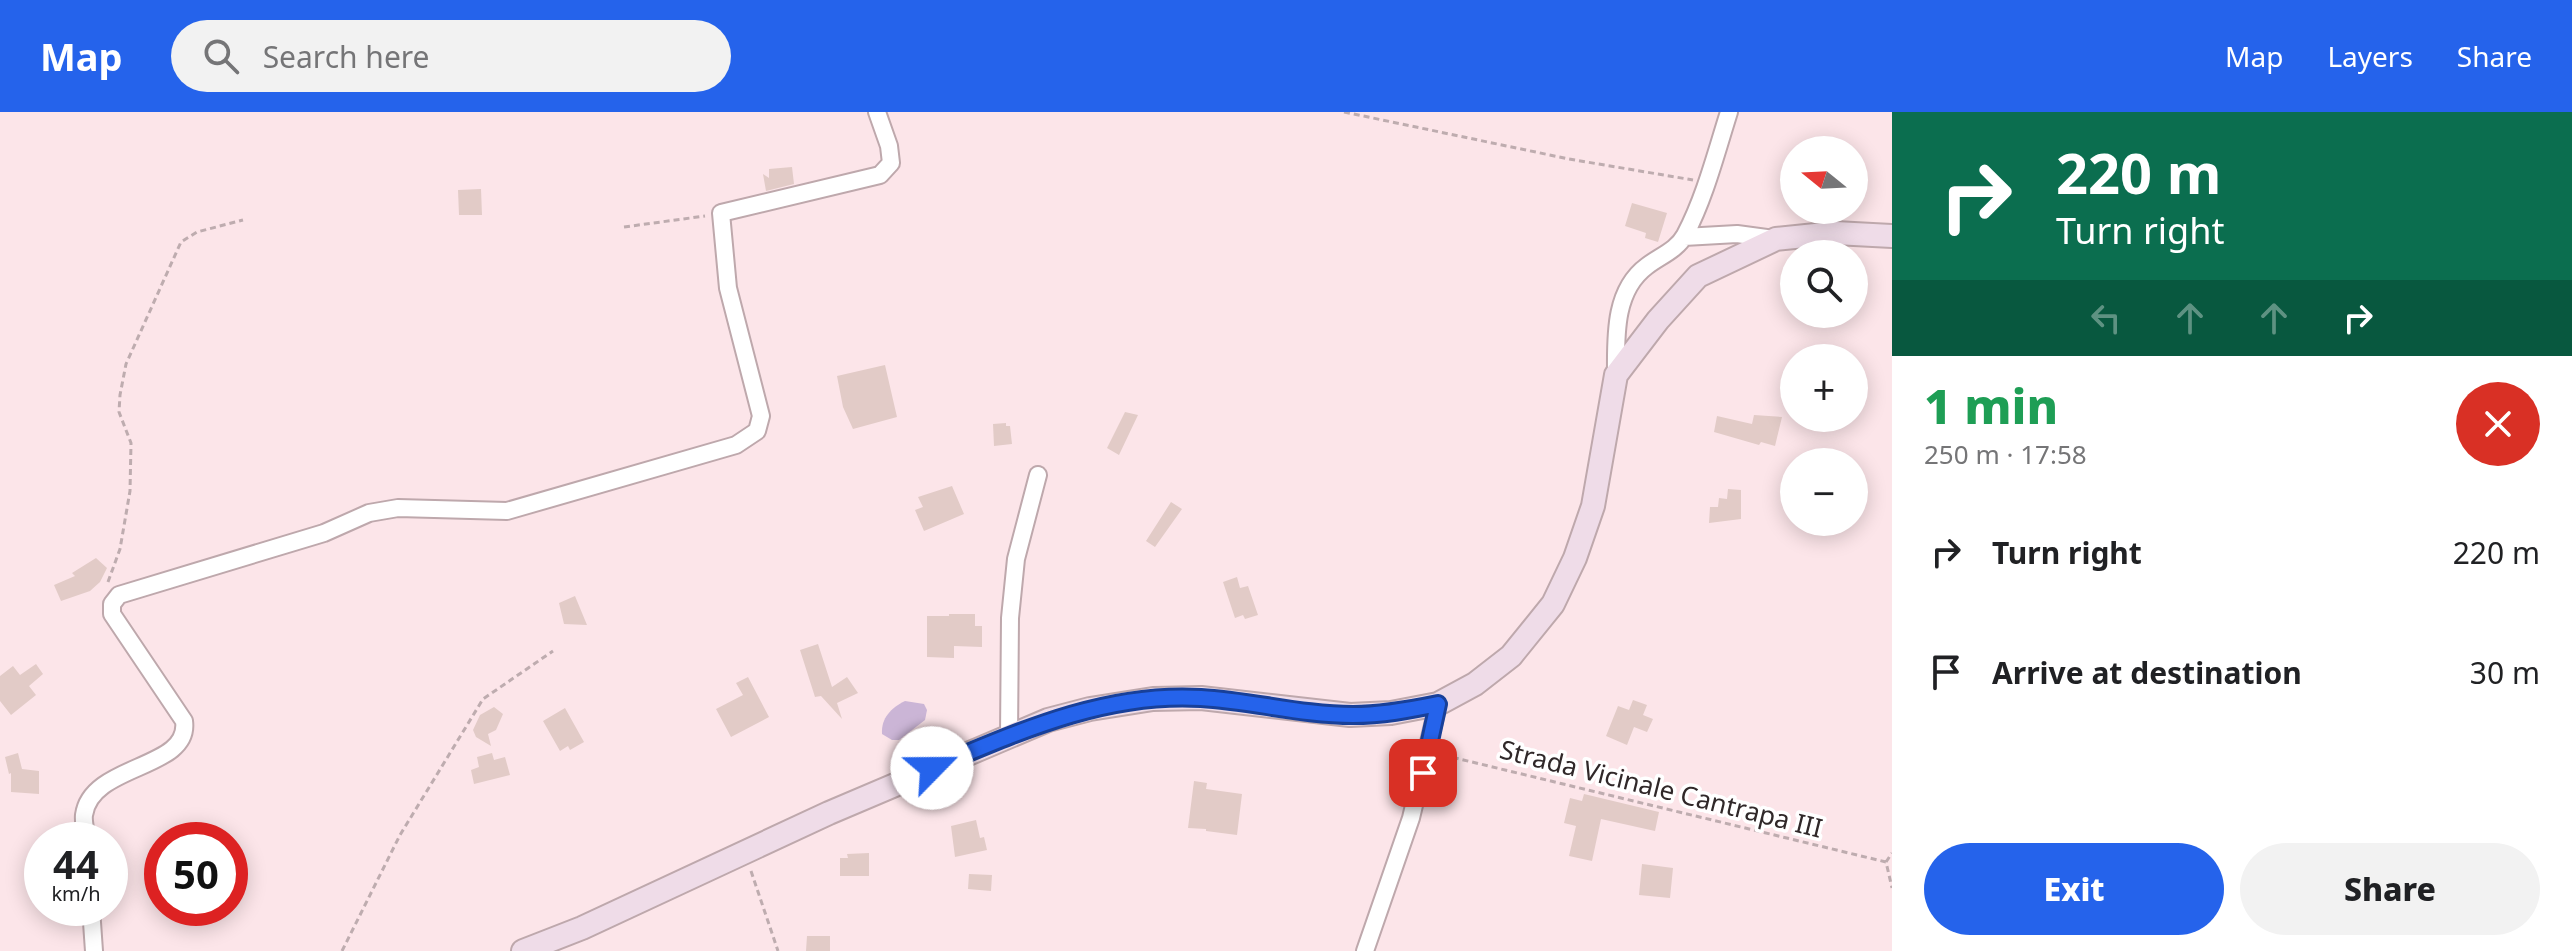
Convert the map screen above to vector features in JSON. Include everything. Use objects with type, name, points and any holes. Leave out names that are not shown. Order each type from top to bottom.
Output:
[{"type":"main road","points":[[523,951],[582,928],[745,851],[1048,720],[1090,709],[1153,699],[1201,698],[1350,715],[1391,713],[1438,704],[1475,684],[1511,656],[1553,604],[1575,558],[1593,506],[1616,375],[1658,320],[1698,276],[1776,239],[1835,233],[1892,236]]},
{"type":"street","points":[[85,822],[84,814],[91,800],[105,783],[163,756],[180,743],[186,732],[184,721],[115,619],[112,604],[119,595],[324,533],[369,513],[398,508],[507,511],[736,445],[757,431],[761,416],[728,288],[721,213],[880,175],[891,163],[889,146],[877,112]]},
{"type":"street","points":[[1616,375],[1616,329],[1624,297],[1643,268],[1673,249],[1684,237],[1707,182],[1729,112]]},
{"type":"street","points":[[1684,237],[1737,234],[1776,239]]},
{"type":"street","points":[[1009,735],[1010,618],[1016,559],[1038,475]]},
{"type":"street","points":[[1365,951],[1411,818],[1438,704]]},
{"type":"street","points":[[92,926],[94,951]]},
{"type":"path","points":[[1344,112],[1569,159],[1707,182]]},
{"type":"path","points":[[624,227],[721,213]]},
{"type":"path","points":[[112,604],[106,596],[107,583],[120,549],[130,491],[131,443],[119,412],[126,364],[181,242],[197,232],[243,220]]},
{"type":"path","points":[[342,951],[400,835],[483,699],[553,651]]},
{"type":"path","name":"Strada Vicinale Cantrapa III","points":[[1428,751],[1886,862]]},
{"type":"path","points":[[745,851],[778,951]]},
{"type":"path","points":[[1892,853],[1886,862],[1892,888]]},
{"type":"shaded area","points":[[905,701],[924,704],[927,710],[925,720],[899,740],[892,740],[882,734],[883,723],[891,710]]},
{"type":"building","points":[[792,167],[794,184],[766,191],[763,174],[769,178],[769,169]]},
{"type":"building","points":[[481,189],[482,215],[459,215],[458,190]]},
{"type":"building","points":[[1632,203],[1667,213],[1658,242],[1645,238],[1646,233],[1625,226]]},
{"type":"building","points":[[885,365],[897,417],[853,429],[843,407],[837,376]]},
{"type":"building","points":[[1125,412],[1138,415],[1119,455],[1107,448]]},
{"type":"building","points":[[1754,415],[1780,417],[1775,446],[1761,442],[1759,445],[1714,432],[1717,416],[1752,424]]},
{"type":"building","points":[[1006,423],[1010,426],[1012,444],[994,446],[993,424]]},
{"type":"building","points":[[952,486],[964,514],[924,531],[915,510],[923,507],[918,497]]},
{"type":"building","points":[[1728,489],[1741,490],[1741,519],[1709,523],[1710,507],[1718,507],[1719,498],[1727,499]]},
{"type":"building","points":[[1171,502],[1182,509],[1155,547],[1146,541]]},
{"type":"building","points":[[96,558],[107,568],[100,582],[90,591],[61,601],[54,585],[75,576],[72,573]]},
{"type":"building","points":[[1237,577],[1240,588],[1248,586],[1258,615],[1235,618],[1223,582]]},
{"type":"building","points":[[575,596],[587,625],[564,624],[559,603]]},
{"type":"building","points":[[975,614],[975,626],[982,626],[982,647],[954,646],[954,658],[927,657],[927,616]]},
{"type":"building","points":[[818,644],[832,687],[847,677],[858,693],[837,703],[842,719],[821,696],[815,697],[800,650]]},
{"type":"building","points":[[36,664],[43,674],[29,686],[36,695],[11,715],[0,701],[0,676],[13,666],[20,675]]},
{"type":"building","points":[[748,677],[769,717],[731,737],[716,709],[743,695],[736,683]]},
{"type":"building","points":[[1633,700],[1647,705],[1643,715],[1653,719],[1647,732],[1634,727],[1627,745],[1606,736],[1618,706],[1629,710]]},
{"type":"building","points":[[494,707],[503,714],[496,730],[488,734],[491,746],[476,737],[473,730],[480,715]]},
{"type":"building","points":[[565,708],[584,742],[570,750],[568,746],[560,751],[543,721]]},
{"type":"building","points":[[18,753],[22,769],[39,771],[39,794],[11,792],[11,773],[5,757]]},
{"type":"building","points":[[492,753],[494,760],[505,757],[510,775],[474,784],[471,770],[479,767],[477,757]]},
{"type":"building","points":[[1194,781],[1207,783],[1206,789],[1242,794],[1237,835],[1188,828]]},
{"type":"building","points":[[1584,794],[1659,812],[1655,831],[1601,819],[1592,861],[1569,856],[1576,826],[1564,823],[1570,798],[1582,801]]},
{"type":"building","points":[[976,820],[980,838],[984,837],[987,850],[955,857],[951,826]]},
{"type":"building","points":[[869,853],[869,876],[840,876],[840,858],[848,858],[847,854]]},
{"type":"building","points":[[1642,864],[1673,868],[1670,898],[1639,895]]},
{"type":"building","points":[[969,874],[992,875],[991,891],[968,889]]},
{"type":"building","points":[[807,936],[830,936],[830,951],[806,951]]},
{"type":"route","points":[[932,768],[1048,720],[1090,709],[1153,699],[1201,698],[1350,715],[1391,713],[1438,704],[1423,773]]}]
